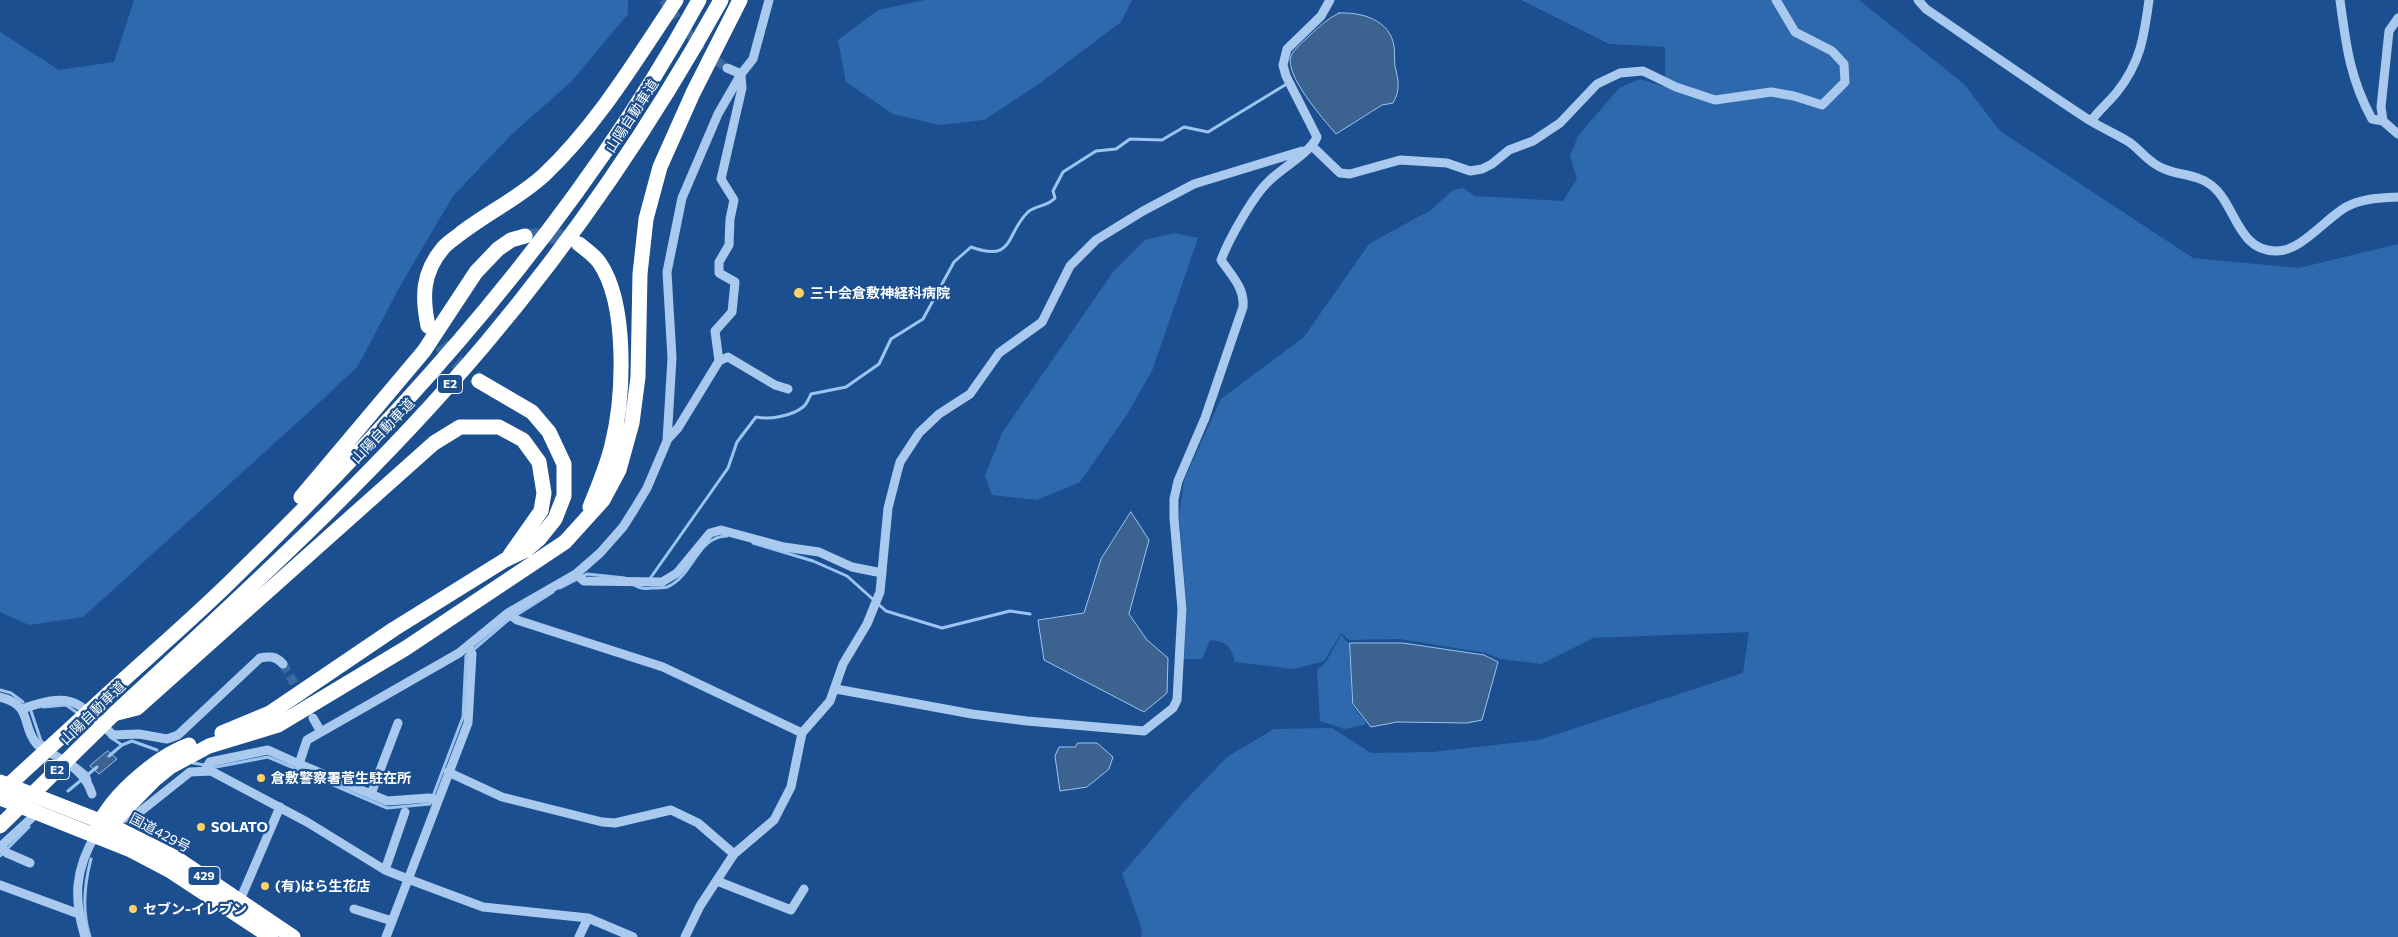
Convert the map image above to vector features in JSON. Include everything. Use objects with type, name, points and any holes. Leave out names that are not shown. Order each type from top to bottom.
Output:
[{"type":"highway","points":[[428,326],[423,302],[424,284],[443,248],[542,177],[567,151],[626,76],[676,0]]},
{"type":"highway","name":"山陽自動車道","points":[[0,793],[228,584],[417,389],[505,288],[597,165],[641,98],[699,0]]},
{"type":"highway","name":"山陽自動車道","points":[[0,826],[114,714],[325,514],[439,396],[485,344],[538,279],[613,176],[658,108],[721,0]]},
{"type":"highway","points":[[105,825],[170,767],[210,746],[278,726],[406,648],[565,542],[586,517],[604,500],[619,470],[632,423],[638,377],[640,274],[646,219],[660,167],[693,93],[740,0]]},
{"type":"highway","points":[[228,584],[424,351],[476,272],[498,249],[511,240],[525,236]]},
{"type":"highway","points":[[579,244],[598,260],[613,292],[619,322],[621,369],[613,444],[586,517]]},
{"type":"highway","points":[[105,825],[128,788],[164,759],[183,747],[270,713],[394,629],[505,560],[526,550],[539,539],[555,519],[564,496],[564,464],[549,432],[532,412],[478,380]]},
{"type":"highway","points":[[114,714],[137,708],[434,443],[460,427],[499,427],[523,440],[539,462],[544,493],[541,511],[505,560]]},
{"type":"highway","name":"国道429号","points":[[0,782],[105,825],[176,858],[293,937]]},
{"type":"highway","name":"国道429号","points":[[0,798],[38,812],[105,825],[169,870],[271,937]]},
{"type":"street","points":[[299,764],[307,740],[470,650],[510,616],[578,577],[623,527],[647,488],[667,440],[672,358],[667,272],[682,198],[718,114],[741,74],[753,58],[769,0]]},
{"type":"street","points":[[836,688],[972,714],[1027,721],[1144,731],[1173,708],[1178,700],[1182,609],[1174,499],[1178,481],[1205,418],[1243,307],[1244,298],[1241,289],[1221,260],[1257,195],[1268,182],[1297,157],[1313,147],[1317,137],[1286,76],[1283,65],[1288,49],[1321,16],[1330,0]]},
{"type":"street","points":[[1313,147],[1340,172],[1350,174],[1400,160],[1447,163],[1470,171],[1482,169],[1492,164],[1509,150],[1533,141],[1560,123],[1597,84],[1620,73],[1643,71],[1676,87],[1715,100],[1771,92],[1794,96],[1822,105],[1845,82],[1844,64],[1832,51],[1795,32],[1776,0]]},
{"type":"street","points":[[1918,0],[1926,9],[2091,121],[2131,143],[2162,169],[2197,177],[2210,184],[2246,238],[2268,250],[2276,251],[2293,248],[2348,206],[2371,199],[2398,197]]},
{"type":"street","points":[[2091,121],[2130,74],[2140,52],[2147,24],[2149,0]]},
{"type":"street","points":[[2340,0],[2351,72],[2358,93],[2372,119],[2384,121],[2398,134]]},
{"type":"street","points":[[2384,121],[2381,107],[2389,31],[2398,18]]},
{"type":"street","points":[[727,68],[741,74]]},
{"type":"street","points":[[719,361],[715,331],[732,312],[735,282],[719,273],[719,262],[729,245],[730,219],[734,200],[721,179],[742,88],[741,74]]},
{"type":"street","points":[[685,937],[700,906],[734,854],[774,820],[791,787],[802,733],[830,701],[843,664],[867,624],[876,604],[882,573],[888,508],[900,462],[919,433],[939,414],[970,394],[999,353],[1042,322],[1063,277],[1078,256],[1096,240],[1119,225],[1194,184],[1313,147]]},
{"type":"street","points":[[667,440],[678,428],[719,361],[728,357],[775,385],[788,389]]},
{"type":"street","points":[[578,577],[652,584],[670,578],[677,573],[710,533],[721,530],[784,546],[819,552],[852,567],[882,573]]},
{"type":"street","points":[[510,616],[663,667],[802,733]]},
{"type":"street","points":[[386,937],[408,880],[433,799],[448,772],[468,723],[470,650]]},
{"type":"street","points":[[22,709],[59,699],[71,700],[80,704],[114,735],[139,734],[167,739],[178,735],[260,658],[269,656],[278,658],[283,664]]},
{"type":"street","points":[[0,697],[8,699],[22,709],[36,744],[77,770],[84,777],[92,794]]},
{"type":"street","points":[[313,718],[321,732]]},
{"type":"street","points":[[371,794],[398,723]]},
{"type":"street","points":[[84,937],[78,914],[76,894],[85,851],[105,825],[136,815],[190,772],[268,750],[393,802],[433,799]]},
{"type":"street","points":[[206,767],[307,822],[385,870],[408,880],[483,907],[588,918],[633,937]]},
{"type":"street","points":[[448,772],[502,797],[602,822],[615,823],[671,810],[698,822],[734,854]]},
{"type":"street","points":[[240,900],[280,807]]},
{"type":"street","points":[[30,863],[3,849],[38,812]]},
{"type":"street","points":[[385,870],[405,812]]},
{"type":"street","points":[[717,881],[791,910],[804,889]]},
{"type":"street","points":[[0,885],[78,914]]},
{"type":"street","points":[[354,909],[392,921]]},
{"type":"street","points":[[579,937],[588,918]]},
{"type":"shaded area","points":[[134,0],[628,0],[628,14],[572,81],[512,134],[453,196],[399,288],[358,366],[83,617],[29,625],[0,612],[0,32],[59,70],[114,62]]},
{"type":"shaded area","points":[[925,0],[1132,0],[1121,22],[1036,86],[984,120],[940,125],[893,114],[846,82],[838,40],[878,10]]},
{"type":"shaded area","points":[[1521,0],[1859,0],[1964,84],[2000,131],[2193,258],[2299,268],[2398,244],[2398,937],[1141,937],[1142,929],[1122,874],[1182,804],[1227,757],[1274,729],[1332,728],[1371,753],[1432,752],[1539,740],[1743,673],[1749,632],[1593,638],[1541,664],[1501,659],[1486,653],[1400,639],[1349,640],[1341,633],[1324,661],[1294,669],[1235,662],[1232,652],[1227,646],[1221,642],[1210,640],[1202,659],[1184,659],[1187,608],[1179,517],[1184,480],[1221,399],[1304,337],[1369,244],[1431,210],[1453,190],[1463,188],[1475,196],[1563,201],[1577,179],[1570,156],[1578,136],[1619,88],[1640,79],[1665,87],[1665,47],[1609,44]]},
{"type":"shaded area","points":[[1339,13],[1357,14],[1374,19],[1387,30],[1394,46],[1398,85],[1393,103],[1382,105],[1336,134],[1306,97],[1293,74],[1290,64],[1291,56],[1296,48],[1323,23]]},
{"type":"shaded area","points":[[1174,233],[1198,238],[1152,371],[1126,416],[1080,482],[1037,500],[992,495],[985,476],[1002,433],[1113,272],[1145,240]]},
{"type":"shaded area","points":[[1131,512],[1149,540],[1129,614],[1147,640],[1168,658],[1167,693],[1144,712],[1044,660],[1038,620],[1084,613],[1101,559]]},
{"type":"shaded area","points":[[1341,635],[1349,644],[1352,705],[1367,724],[1345,729],[1320,721],[1317,670],[1326,662]]},
{"type":"shaded area","points":[[1350,643],[1403,643],[1484,655],[1498,662],[1482,720],[1467,723],[1397,722],[1371,727],[1353,704]]},
{"type":"shaded area","points":[[1078,743],[1097,743],[1113,757],[1109,769],[1087,787],[1060,791],[1055,756],[1059,747],[1075,747]]},
{"type":"shaded area","points":[[108,751],[117,759],[99,774],[90,766]]},
{"type":"waterway","points":[[649,580],[728,468],[737,442],[756,417],[774,418],[793,413],[804,406],[811,394],[846,387],[879,364],[891,339],[923,319],[954,262],[971,247],[985,251],[1002,249],[1028,212],[1049,203],[1055,198],[1053,191],[1063,172],[1096,151],[1116,149],[1130,139],[1162,140],[1184,127],[1208,132],[1285,85]]},
{"type":"waterway","points":[[634,585],[645,589],[667,587],[683,575],[709,543],[717,538],[727,536]]},
{"type":"waterway","points":[[753,543],[813,561],[847,576],[886,611],[942,628],[1010,611],[1030,614]]},
{"type":"waterway","points":[[560,588],[587,574],[625,578]]},
{"type":"waterway","points":[[193,763],[216,767],[268,757],[387,808],[430,804],[463,717],[466,656],[507,621],[553,592]]},
{"type":"waterway","points":[[0,690],[11,693],[23,702]]},
{"type":"waterway","points":[[43,707],[66,705],[79,714]]},
{"type":"waterway","points":[[31,711],[41,741],[46,745]]},
{"type":"waterway","points":[[110,737],[122,745],[132,741],[157,750]]},
{"type":"waterway","points":[[109,756],[122,745]]},
{"type":"waterway","points":[[74,763],[88,774],[90,780]]},
{"type":"waterway","points":[[68,791],[97,767]]},
{"type":"waterway","points":[[0,856],[29,827]]},
{"type":"waterway","points":[[90,937],[87,928],[85,898],[91,859]]},
{"type":"tunnel","points":[[663,0],[702,51],[727,68]]},
{"type":"tunnel","points":[[525,236],[558,236],[578,243]]},
{"type":"tunnel","points":[[428,326],[450,357],[479,381]]},
{"type":"tunnel","points":[[283,664],[310,711]]},
{"type":"place","name":"三十会倉敷神経科病院","points":[[799,293]]},
{"type":"place","name":"倉敷警察署菅生駐在所","points":[[261,778]]},
{"type":"place","name":"SOLATO","points":[[201,827]]},
{"type":"place","name":"(有)はら生花店","points":[[265,886]]},
{"type":"place","name":"セブン-イレブン","points":[[133,909]]}]
